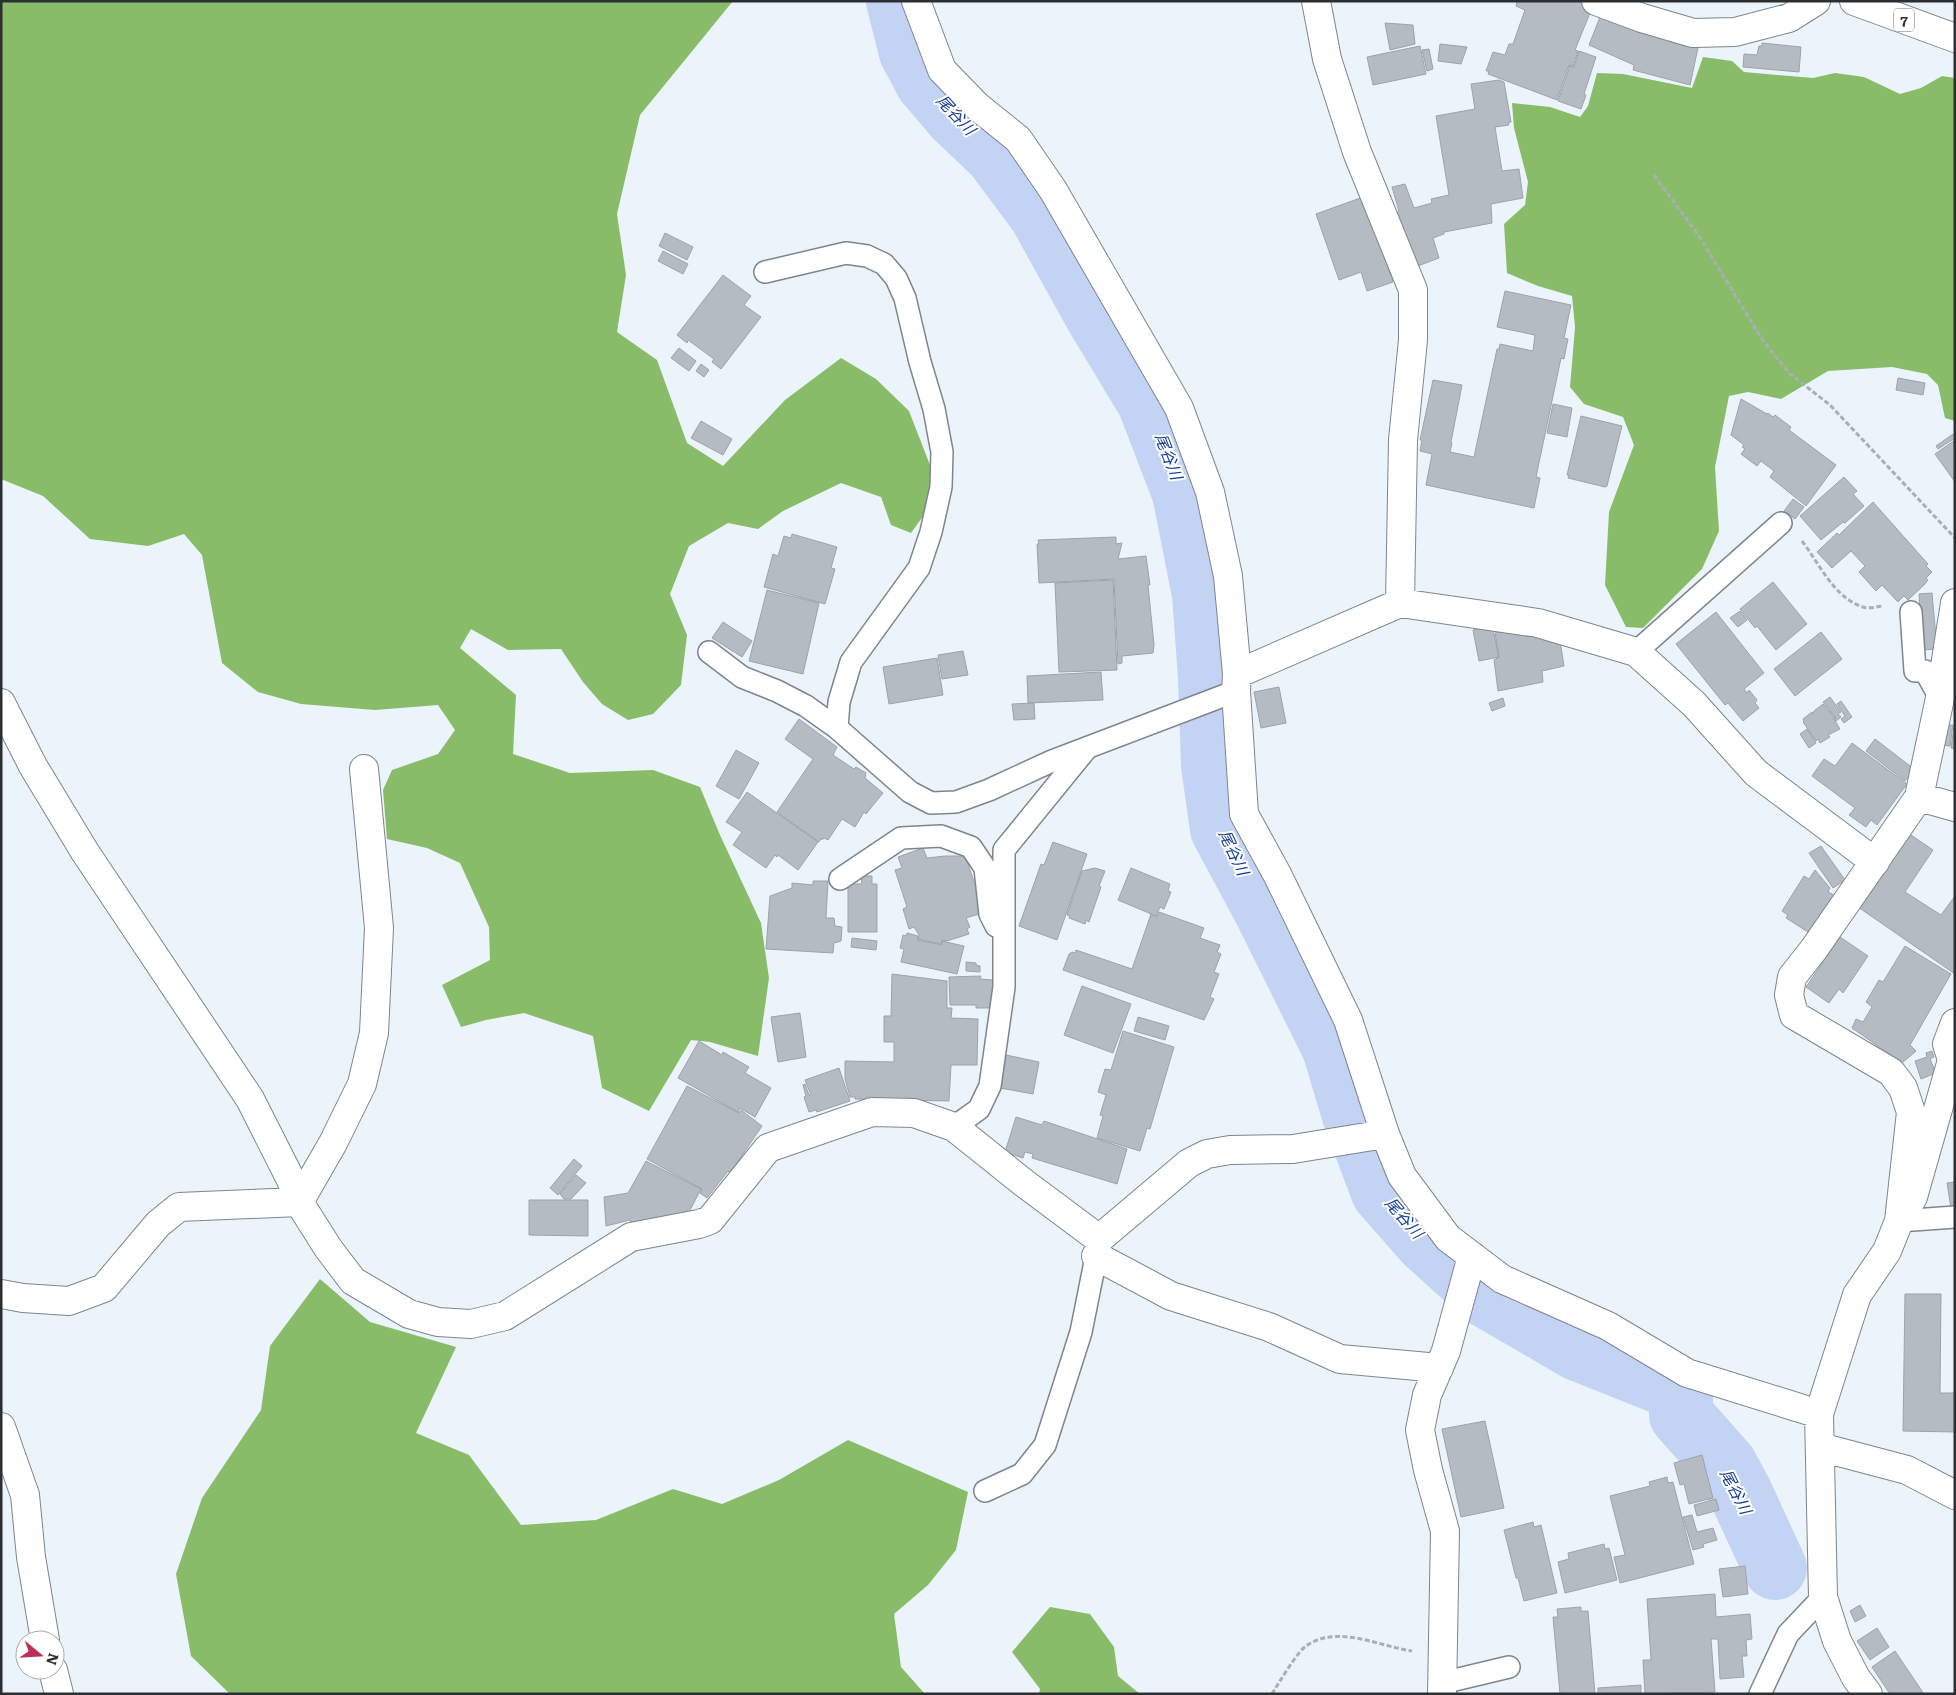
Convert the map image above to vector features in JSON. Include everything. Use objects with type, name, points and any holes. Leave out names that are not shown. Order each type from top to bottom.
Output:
[{"type":"street","points":[[916,1],[942,70],[977,106],[1018,139],[1053,190],[1178,408],[1210,492],[1226,566],[1237,683],[1244,814],[1278,876],[1348,1020],[1385,1134],[1402,1176],[1448,1238],[1502,1279],[1608,1326],[1687,1373],[1819,1414]]},
{"type":"street","points":[[1316,1],[1327,59],[1357,152],[1413,290],[1413,340],[1403,440],[1400,603]]},
{"type":"street","points":[[1596,1],[1642,18],[1693,33],[1735,32],[1789,18],[1816,1]]},
{"type":"street","name":"7","points":[[1854,1],[1955,38]]},
{"type":"street","points":[[1237,683],[1400,603],[1538,624],[1636,652],[1694,704],[1756,773],[1874,862]]},
{"type":"street","points":[[1899,1221],[1903,1175],[1909,1140],[1910,1112],[1903,1088],[1891,1072],[1794,1015],[1789,995],[1792,977],[1814,949],[1920,797],[1940,698],[1955,603]]},
{"type":"street","points":[[1,703],[33,766],[85,852],[250,1099],[291,1180],[299,1202],[328,1248],[353,1281],[409,1314],[438,1322],[471,1324],[505,1316],[631,1237],[699,1224],[710,1220],[768,1148],[872,1112],[914,1113],[954,1127],[1024,1183],[1098,1248],[1171,1296],[1269,1327],[1340,1359],[1439,1368]]},
{"type":"street","points":[[299,1202],[333,1143],[362,1084],[374,1033],[379,928],[364,769]]},
{"type":"street","points":[[1920,797],[1955,807]]},
{"type":"street","points":[[1868,1694],[1856,1678],[1837,1641],[1823,1598],[1819,1414],[1857,1295],[1887,1251],[1899,1221],[1913,1197],[1954,1058],[1947,1044],[1955,1023]]},
{"type":"street","points":[[1098,1248],[1189,1163],[1207,1154],[1230,1150],[1294,1149],[1385,1134]]},
{"type":"street","points":[[1,1294],[69,1301],[104,1288],[158,1224],[179,1207],[299,1202]]},
{"type":"street","points":[[1442,1688],[1444,1530],[1428,1470],[1420,1430],[1427,1395],[1446,1351],[1472,1256]]},
{"type":"street","points":[[1,1427],[25,1495],[31,1557],[43,1630]]},
{"type":"street","points":[[1820,1447],[1907,1470],[1955,1495]]},
{"type":"street","points":[[56,1680],[59,1694]]},
{"type":"lane","points":[[765,272],[846,253],[867,256],[884,264],[896,278],[905,298],[920,362],[934,409],[942,452],[941,487],[931,532],[919,568],[851,662],[839,702],[837,728]]},
{"type":"lane","points":[[1636,652],[1781,523]]},
{"type":"lane","points":[[1911,612],[1915,671],[1925,671],[1940,698]]},
{"type":"lane","points":[[709,652],[742,677],[806,706],[837,728],[910,792],[931,803],[956,802],[1237,683]]},
{"type":"lane","points":[[954,1127],[979,1109],[990,1086],[1004,987],[1004,850],[1087,748]]},
{"type":"lane","points":[[840,879],[901,838],[941,836],[971,847],[985,868],[990,914],[1003,940]]},
{"type":"lane","points":[[1899,1221],[1955,1217]]},
{"type":"lane","points":[[984,1491],[1022,1474],[1045,1445],[1081,1332],[1098,1248]]},
{"type":"lane","points":[[1760,1694],[1788,1634],[1823,1598]]},
{"type":"lane","points":[[1442,1688],[1509,1667]]},
{"type":"path","points":[[1654,175],[1699,236],[1762,339],[1789,373],[1830,405],[1955,538]]},
{"type":"path","points":[[1781,523],[1792,528],[1822,570],[1846,599],[1864,608],[1900,607],[1911,612]]},
{"type":"path","points":[[1272,1694],[1305,1646],[1329,1636],[1365,1640],[1410,1651],[1442,1649]]},
{"type":"green space","points":[[1,1],[733,1],[640,115],[617,214],[626,275],[617,332],[657,360],[687,443],[723,466],[785,400],[841,358],[876,379],[909,411],[935,478],[926,512],[911,533],[891,525],[881,497],[841,483],[783,511],[758,529],[728,523],[689,546],[670,594],[687,635],[681,685],[653,714],[628,720],[602,704],[583,682],[561,649],[508,650],[471,629],[460,648],[516,695],[513,754],[570,773],[653,770],[700,787],[761,923],[769,978],[758,1056],[710,1042],[691,1040],[649,1111],[602,1088],[593,1036],[524,1013],[461,1027],[442,985],[490,960],[489,927],[460,863],[427,848],[387,839],[383,790],[392,770],[438,754],[455,730],[438,705],[375,710],[301,704],[258,692],[222,663],[202,555],[184,534],[148,546],[90,539],[43,496],[1,479]]},
{"type":"green space","points":[[1703,57],[1732,61],[1744,72],[1813,78],[1835,73],[1864,77],[1900,94],[1921,88],[1942,76],[1955,78],[1955,421],[1945,418],[1938,385],[1927,374],[1892,367],[1828,371],[1781,399],[1748,392],[1729,396],[1715,467],[1719,531],[1702,569],[1643,628],[1626,627],[1605,585],[1609,512],[1634,445],[1623,417],[1584,404],[1570,387],[1575,327],[1572,296],[1538,286],[1507,273],[1504,224],[1525,205],[1528,182],[1514,128],[1512,103],[1550,107],[1580,117],[1588,106],[1597,73],[1623,74],[1692,88]]},
{"type":"green space","points":[[320,1279],[370,1322],[456,1347],[416,1433],[469,1455],[521,1525],[596,1520],[673,1489],[722,1504],[779,1480],[848,1440],[968,1492],[956,1550],[928,1585],[894,1614],[901,1667],[925,1694],[230,1694],[191,1656],[176,1574],[202,1498],[261,1410],[270,1346]]},
{"type":"green space","points":[[1050,1607],[1090,1614],[1114,1647],[1118,1676],[1140,1694],[1039,1694],[1040,1689],[1012,1652]]},
{"type":"building","points":[[1517,1],[1578,1],[1592,8],[1575,50],[1578,51],[1573,66],[1569,65],[1557,100],[1488,74],[1489,71],[1486,71],[1493,52],[1505,55],[1509,44],[1513,44],[1525,10],[1516,6]]},
{"type":"building","points":[[1602,12],[1699,43],[1690,85],[1633,70],[1634,65],[1589,45]]},
{"type":"building","points":[[1385,23],[1413,25],[1415,44],[1390,50]]},
{"type":"building","points":[[1762,43],[1801,47],[1799,72],[1743,67],[1744,54],[1757,55],[1759,46],[1762,46]]},
{"type":"building","points":[[1440,44],[1467,47],[1461,64],[1438,61]]},
{"type":"building","points":[[1420,46],[1426,74],[1373,85],[1367,57]]},
{"type":"building","points":[[1429,49],[1433,69],[1427,71],[1422,50]]},
{"type":"building","points":[[1579,51],[1596,57],[1581,109],[1558,101],[1570,66],[1574,67]]},
{"type":"building","points":[[1499,80],[1504,82],[1511,122],[1508,123],[1509,125],[1495,127],[1502,171],[1519,169],[1523,198],[1491,204],[1492,223],[1444,232],[1444,234],[1433,238],[1439,258],[1415,267],[1397,213],[1399,211],[1392,187],[1405,184],[1414,208],[1432,203],[1431,199],[1449,195],[1436,116],[1475,109],[1471,84]]},
{"type":"building","points":[[1363,197],[1393,282],[1367,291],[1361,272],[1339,280],[1316,214]]},
{"type":"building","points":[[665,233],[693,247],[687,260],[659,246]]},
{"type":"building","points":[[663,251],[688,264],[683,274],[658,261]]},
{"type":"building","points":[[723,275],[751,296],[744,305],[761,317],[721,369],[712,362],[714,359],[688,340],[687,343],[677,335]]},
{"type":"building","points":[[1505,291],[1571,305],[1564,338],[1568,339],[1564,359],[1561,358],[1536,477],[1540,478],[1534,508],[1426,485],[1432,454],[1420,451],[1422,440],[1420,440],[1433,380],[1462,385],[1450,452],[1474,457],[1497,349],[1499,349],[1500,344],[1533,351],[1535,335],[1497,327]]},
{"type":"building","points":[[679,348],[696,361],[689,371],[671,358]]},
{"type":"building","points":[[701,364],[709,370],[704,377],[696,371]]},
{"type":"building","points":[[1898,378],[1925,383],[1923,395],[1896,390]]},
{"type":"building","points":[[1741,399],[1773,417],[1775,415],[1791,427],[1789,430],[1836,465],[1806,506],[1770,477],[1774,471],[1761,461],[1757,466],[1741,454],[1745,449],[1742,447],[1744,445],[1731,435]]},
{"type":"building","points":[[1553,404],[1572,408],[1567,437],[1547,433]]},
{"type":"building","points":[[1581,416],[1622,426],[1607,486],[1605,487],[1568,478],[1569,475],[1567,475]]},
{"type":"building","points":[[701,421],[732,439],[723,455],[691,438]]},
{"type":"building","points":[[1953,434],[1955,438],[1938,449],[1936,446]]},
{"type":"building","points":[[1955,440],[1955,482],[1935,454]]},
{"type":"building","points":[[1844,477],[1857,491],[1853,494],[1864,506],[1845,523],[1843,522],[1821,540],[1800,516]]},
{"type":"building","points":[[1793,499],[1804,507],[1795,519],[1784,511]]},
{"type":"building","points":[[1873,502],[1928,564],[1926,566],[1932,572],[1926,578],[1928,580],[1924,585],[1908,600],[1904,596],[1898,602],[1882,585],[1876,591],[1859,572],[1865,566],[1851,551],[1832,568],[1817,552],[1837,533],[1839,535]]},
{"type":"building","points":[[792,534],[837,547],[831,568],[835,569],[825,604],[764,587],[773,554],[778,556],[784,536],[791,538]]},
{"type":"building","points":[[1116,537],[1116,544],[1122,543],[1118,559],[1146,556],[1154,645],[1153,653],[1122,656],[1122,663],[1118,664],[1114,579],[1039,583],[1037,544],[1039,544],[1038,540]]},
{"type":"building","points":[[1113,580],[1117,670],[1059,672],[1055,583]]},
{"type":"building","points":[[1773,582],[1807,624],[1776,650],[1757,626],[1755,628],[1740,609]]},
{"type":"building","points":[[767,590],[819,603],[803,674],[749,661]]},
{"type":"building","points":[[1932,593],[1937,649],[1923,650],[1919,594]]},
{"type":"building","points":[[1740,611],[1747,620],[1738,627],[1730,618]]},
{"type":"building","points":[[1716,612],[1764,673],[1744,689],[1747,693],[1749,690],[1757,700],[1755,703],[1759,708],[1743,721],[1728,703],[1725,705],[1676,644]]},
{"type":"building","points":[[723,622],[752,641],[742,657],[712,638]]},
{"type":"building","points":[[1492,625],[1499,657],[1479,661],[1473,630]]},
{"type":"building","points":[[1514,629],[1560,641],[1564,666],[1542,671],[1543,682],[1498,691],[1494,660],[1499,657],[1495,633]]},
{"type":"building","points":[[1821,632],[1842,659],[1795,696],[1774,669]]},
{"type":"building","points":[[963,651],[968,675],[942,679],[938,655]]},
{"type":"building","points":[[937,658],[943,695],[889,704],[883,667]]},
{"type":"building","points":[[1101,672],[1103,700],[1028,703],[1027,676]]},
{"type":"building","points":[[1279,687],[1286,723],[1261,728],[1254,692]]},
{"type":"building","points":[[1830,697],[1841,712],[1838,714],[1841,717],[1836,721],[1834,719],[1836,718],[1823,702]]},
{"type":"building","points":[[1503,698],[1505,706],[1492,711],[1489,703]]},
{"type":"building","points":[[1841,701],[1852,717],[1844,723],[1841,719],[1845,716],[1837,704]]},
{"type":"building","points":[[1034,703],[1035,719],[1014,720],[1012,704]]},
{"type":"building","points":[[1823,704],[1835,718],[1840,729],[1828,735],[1830,737],[1820,743],[1818,739],[1816,741],[1803,722],[1803,719],[1812,712],[1813,714]]},
{"type":"building","points":[[799,719],[837,747],[833,755],[854,769],[856,767],[866,773],[865,778],[883,793],[866,814],[864,812],[855,827],[842,819],[828,840],[824,838],[822,840],[821,838],[819,842],[777,812],[813,759],[785,739]]},
{"type":"building","points":[[1955,720],[1955,749],[1951,748]]},
{"type":"building","points":[[1943,725],[1953,725],[1950,746],[1941,745]]},
{"type":"building","points":[[1807,729],[1816,743],[1809,748],[1800,734]]},
{"type":"building","points":[[1875,739],[1914,769],[1905,781],[1866,751]]},
{"type":"building","points":[[1852,743],[1907,784],[1877,825],[1871,820],[1866,827],[1849,815],[1855,808],[1812,776],[1824,759],[1835,766]]},
{"type":"building","points":[[736,750],[759,763],[739,799],[716,786]]},
{"type":"building","points":[[747,792],[818,842],[798,870],[778,855],[777,857],[775,855],[766,868],[733,845],[742,832],[726,822]]},
{"type":"building","points":[[1908,833],[1933,850],[1905,892],[1941,915],[1955,896],[1955,974],[1858,907]]},
{"type":"building","points":[[1053,842],[1087,854],[1057,940],[1019,926],[1041,864],[1044,865]]},
{"type":"building","points":[[1821,846],[1845,880],[1833,888],[1809,853]]},
{"type":"building","points":[[923,848],[927,858],[965,856],[982,904],[978,906],[979,914],[966,918],[970,927],[967,929],[969,934],[947,941],[942,940],[941,944],[918,939],[919,935],[914,927],[909,929],[903,909],[907,907],[895,870],[902,868],[898,857]]},
{"type":"building","points":[[1095,868],[1105,871],[1089,922],[1086,920],[1085,924],[1069,918],[1070,916],[1067,915],[1082,871]]},
{"type":"building","points":[[1131,868],[1170,884],[1168,891],[1171,892],[1164,909],[1160,907],[1156,916],[1118,900]]},
{"type":"building","points":[[1815,870],[1830,888],[1828,892],[1836,896],[1815,931],[1811,928],[1808,932],[1786,918],[1788,915],[1782,911],[1804,876],[1809,879]]},
{"type":"building","points":[[861,876],[872,876],[872,884],[877,884],[877,932],[848,932],[848,884],[862,884]]},
{"type":"building","points":[[813,881],[828,881],[826,918],[834,918],[835,926],[842,927],[841,941],[834,943],[833,953],[766,949],[770,896],[792,888],[792,883],[813,885]]},
{"type":"building","points":[[1159,912],[1204,928],[1200,938],[1220,945],[1217,952],[1221,954],[1214,972],[1219,974],[1210,997],[1214,999],[1204,1020],[1063,970],[1069,954],[1075,953],[1076,950],[1132,969],[1151,914],[1157,917]]},
{"type":"building","points":[[907,933],[918,936],[917,940],[942,945],[942,941],[964,946],[957,974],[901,962],[904,949],[900,948],[903,935],[906,936]]},
{"type":"building","points":[[1840,937],[1868,956],[1843,993],[1839,989],[1829,1003],[1806,987]]},
{"type":"building","points":[[852,938],[877,941],[876,950],[851,947]]},
{"type":"building","points":[[1905,946],[1951,974],[1910,1045],[1916,1051],[1902,1063],[1852,1028],[1856,1019],[1863,1022],[1872,1007],[1866,1002],[1879,980],[1883,982]]},
{"type":"building","points":[[966,962],[976,963],[976,965],[980,966],[980,972],[966,971]]},
{"type":"building","points":[[892,974],[947,981],[947,1008],[952,1008],[951,1018],[978,1019],[977,1065],[951,1065],[949,1101],[855,1099],[855,1097],[850,1097],[845,1079],[845,1061],[894,1062],[894,1042],[884,1042],[884,1016],[891,1016]]},
{"type":"building","points":[[981,976],[980,979],[993,980],[994,1008],[976,1008],[976,1005],[950,1005],[949,977]]},
{"type":"building","points":[[1082,986],[1131,1004],[1113,1053],[1064,1035]]},
{"type":"building","points":[[800,1013],[806,1057],[778,1062],[771,1017]]},
{"type":"building","points":[[1138,1017],[1169,1026],[1165,1040],[1134,1031]]},
{"type":"building","points":[[1123,1031],[1174,1047],[1150,1129],[1147,1128],[1140,1151],[1097,1138],[1103,1116],[1100,1115],[1106,1095],[1098,1092],[1105,1069],[1111,1070]]},
{"type":"building","points":[[699,1041],[722,1055],[723,1052],[749,1067],[745,1073],[771,1088],[755,1117],[740,1108],[738,1112],[678,1078]]},
{"type":"building","points":[[1932,1051],[1934,1057],[1930,1059],[1936,1073],[1921,1079],[1915,1061],[1927,1057],[1926,1053]]},
{"type":"building","points":[[1006,1055],[1039,1062],[1033,1094],[1000,1088]]},
{"type":"building","points":[[839,1068],[850,1101],[817,1112],[816,1110],[809,1112],[804,1097],[806,1096],[803,1085],[805,1084],[809,1095],[811,1095],[805,1080]]},
{"type":"building","points":[[687,1086],[739,1113],[741,1110],[762,1126],[730,1173],[728,1171],[707,1198],[700,1193],[702,1189],[647,1159]]},
{"type":"building","points":[[1016,1117],[1042,1125],[1044,1121],[1127,1149],[1117,1184],[1032,1158],[1033,1154],[1025,1152],[1023,1158],[1005,1152]]},
{"type":"building","points":[[574,1159],[582,1166],[558,1195],[550,1188]]},
{"type":"building","points":[[646,1161],[701,1189],[687,1216],[631,1222],[630,1220],[606,1226],[604,1197],[628,1193]]},
{"type":"building","points":[[576,1175],[586,1183],[571,1199],[564,1199],[560,1194]]},
{"type":"building","points":[[1955,1182],[1955,1208],[1951,1208],[1947,1183]]},
{"type":"building","points":[[529,1200],[588,1200],[588,1236],[529,1235]]},
{"type":"building","points":[[1905,1294],[1941,1294],[1940,1393],[1955,1393],[1955,1432],[1903,1431]]},
{"type":"building","points":[[1485,1421],[1504,1508],[1461,1517],[1442,1429]]},
{"type":"building","points":[[1702,1455],[1713,1498],[1689,1504],[1684,1484],[1680,1485],[1674,1463]]},
{"type":"building","points":[[1667,1477],[1668,1483],[1673,1482],[1694,1564],[1620,1583],[1614,1557],[1625,1555],[1610,1496],[1650,1486],[1649,1482]]},
{"type":"building","points":[[1716,1499],[1719,1510],[1697,1516],[1694,1505]]},
{"type":"building","points":[[1692,1515],[1697,1532],[1713,1528],[1717,1540],[1703,1544],[1704,1547],[1693,1550],[1683,1517]]},
{"type":"building","points":[[1533,1522],[1534,1527],[1541,1525],[1557,1593],[1524,1601],[1504,1530]]},
{"type":"building","points":[[1604,1544],[1605,1549],[1609,1548],[1617,1580],[1565,1593],[1558,1562],[1569,1559],[1568,1553]]},
{"type":"building","points":[[1745,1566],[1748,1594],[1723,1597],[1719,1569]]},
{"type":"building","points":[[1715,1594],[1716,1617],[1750,1614],[1752,1639],[1746,1640],[1747,1656],[1742,1656],[1744,1677],[1720,1679],[1718,1639],[1711,1639],[1715,1692],[1645,1694],[1643,1660],[1651,1660],[1647,1599]]},
{"type":"building","points":[[1860,1605],[1866,1616],[1855,1622],[1850,1611]]},
{"type":"building","points":[[1581,1607],[1581,1611],[1588,1611],[1595,1694],[1560,1694],[1553,1617],[1558,1617],[1557,1609]]},
{"type":"building","points":[[1877,1628],[1889,1647],[1870,1660],[1857,1641]]},
{"type":"building","points":[[1895,1651],[1924,1694],[1890,1694],[1872,1667]]},
{"type":"building","points":[[1641,1685],[1641,1694],[1598,1694],[1598,1688]]},
{"type":"waterway","name":"尾谷川","points":[[898,1],[911,52],[927,82],[956,116],[996,154],[1040,213],[1096,314],[1149,402],[1184,493],[1204,594],[1210,677],[1213,765],[1222,829],[1265,909],[1334,1048],[1354,1115],[1383,1192],[1426,1241],[1487,1296],[1578,1349],[1681,1390],[1681,1415],[1726,1466],[1775,1568]]}]
